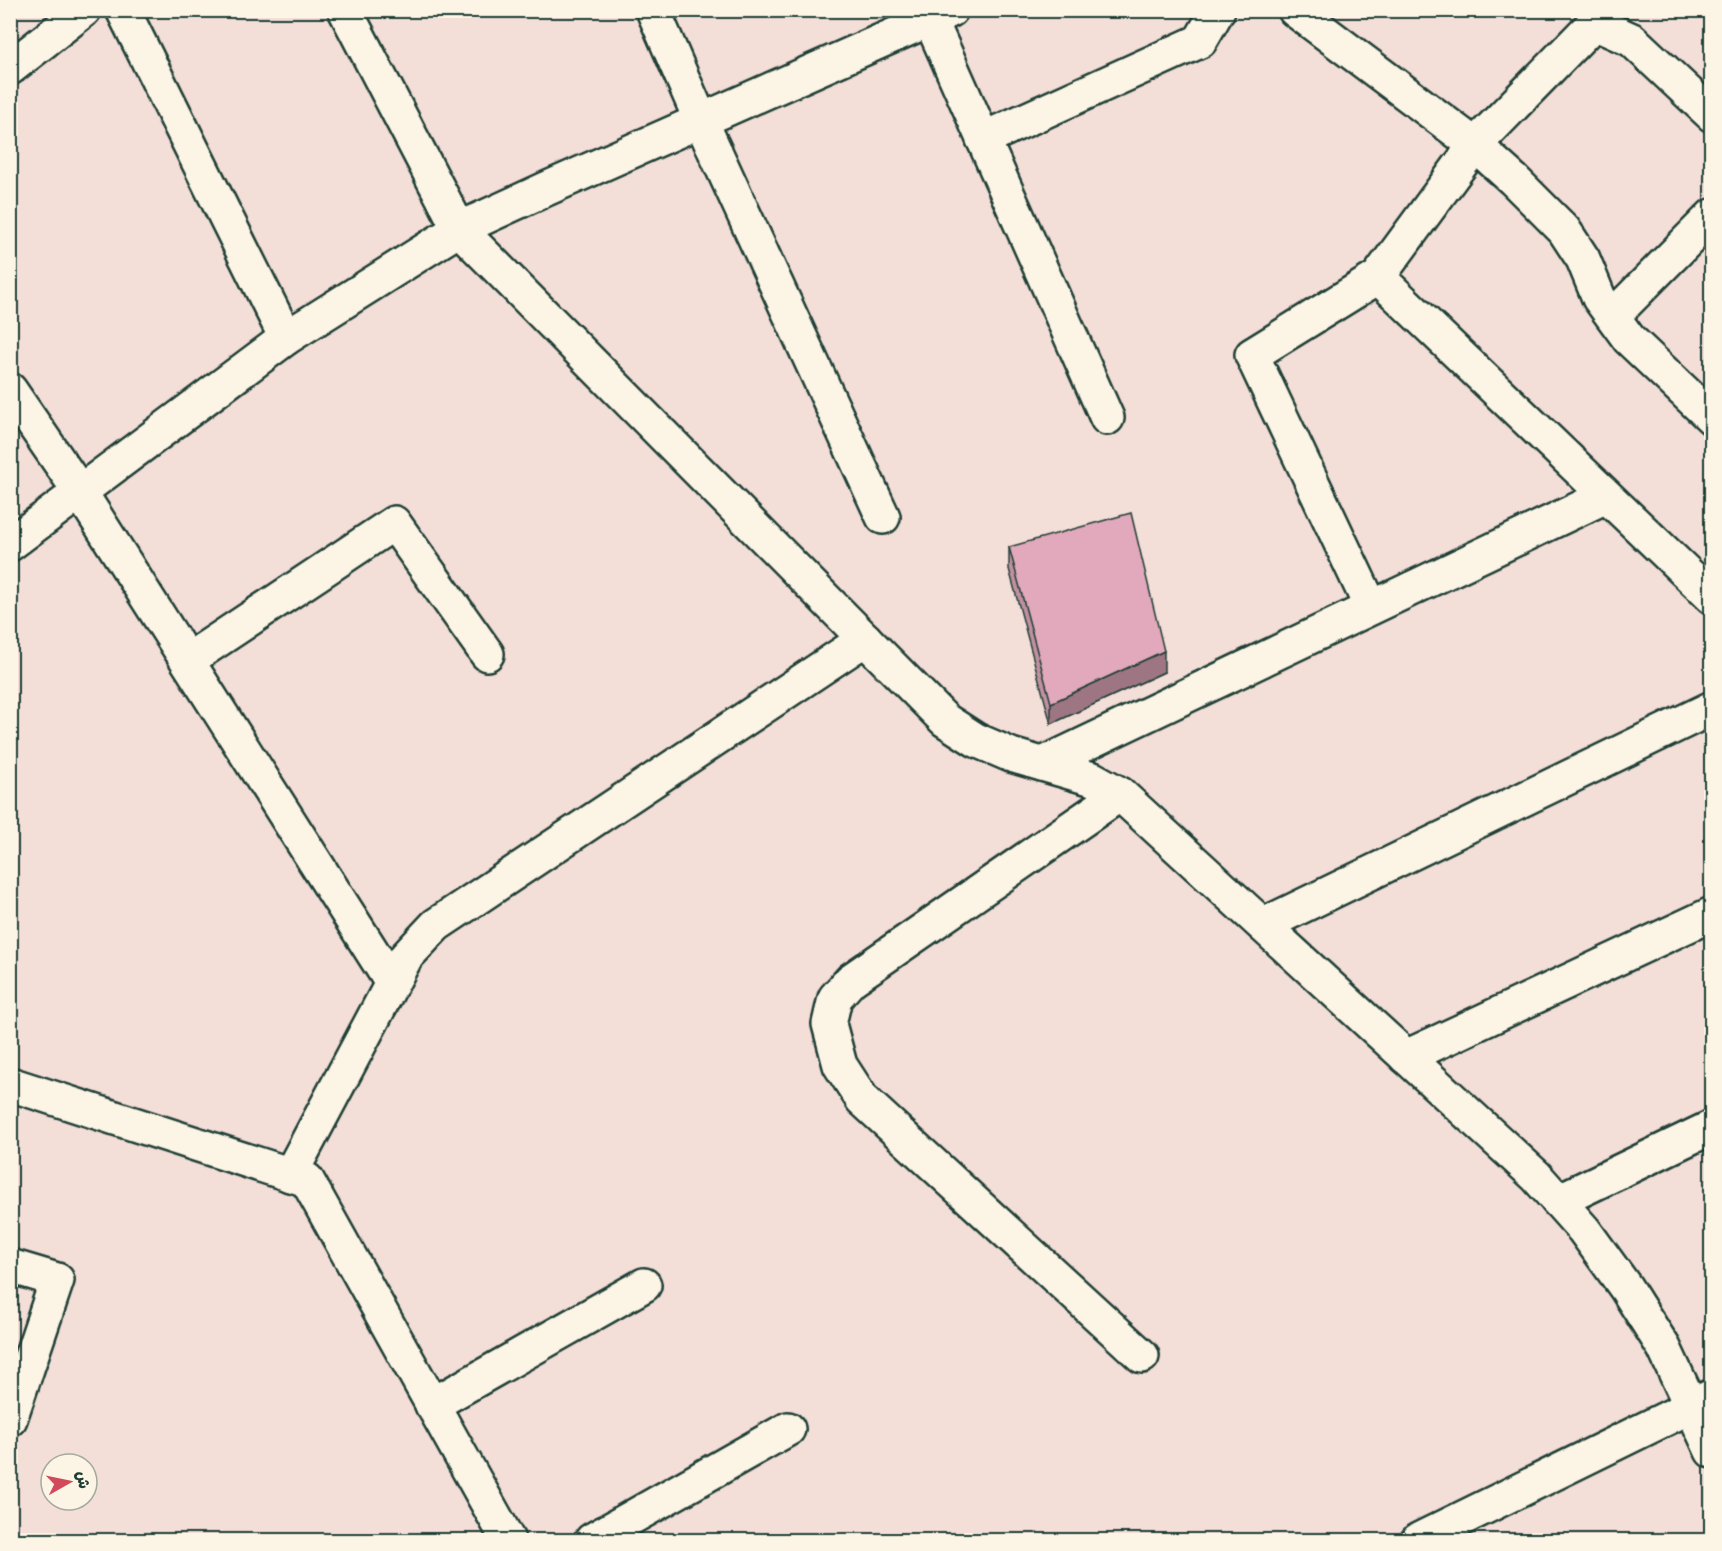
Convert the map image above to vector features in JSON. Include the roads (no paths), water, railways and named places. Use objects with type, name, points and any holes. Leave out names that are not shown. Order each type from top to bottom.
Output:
[{"type":"street","points":[[10,68],[84,10]]},
{"type":"street","points":[[123,10],[286,338]]},
{"type":"street","points":[[345,10],[459,229],[945,720],[976,740],[1011,755],[1093,779],[1120,794],[1536,1176],[1584,1230],[1626,1287],[1701,1401],[1712,1451]]},
{"type":"street","points":[[653,10],[701,121],[883,517]]},
{"type":"street","points":[[983,139],[1200,41],[1218,10]]},
{"type":"street","points":[[1295,10],[1475,145],[1514,180],[1564,230],[1583,259],[1599,298],[1629,339],[1712,418]]},
{"type":"street","points":[[10,544],[286,338],[459,229],[936,14],[983,139],[1107,418]]},
{"type":"street","points":[[1371,608],[1252,355],[1378,277],[1475,145],[1594,23],[1632,40],[1712,115]]},
{"type":"street","points":[[1613,316],[1712,216]]},
{"type":"street","points":[[1378,277],[1712,597]]},
{"type":"street","points":[[10,390],[80,492],[392,983]]},
{"type":"street","points":[[1042,764],[1606,496]]},
{"type":"street","points":[[188,660],[394,524],[487,654]]},
{"type":"street","points":[[290,1175],[406,957],[436,925],[865,639]]},
{"type":"street","points":[[1263,925],[1712,708]]},
{"type":"street","points":[[1120,794],[851,980],[835,998],[829,1024],[840,1065],[862,1099],[1142,1356]]},
{"type":"street","points":[[1406,1057],[1712,914]]},
{"type":"street","points":[[10,1084],[307,1180],[508,1540]]},
{"type":"street","points":[[1558,1201],[1712,1127]]},
{"type":"street","points":[[10,1266],[57,1280],[10,1419]]},
{"type":"street","points":[[432,1405],[644,1285]]},
{"type":"street","points":[[1418,1540],[1701,1401]]},
{"type":"street","points":[[592,1540],[788,1429]]}]
